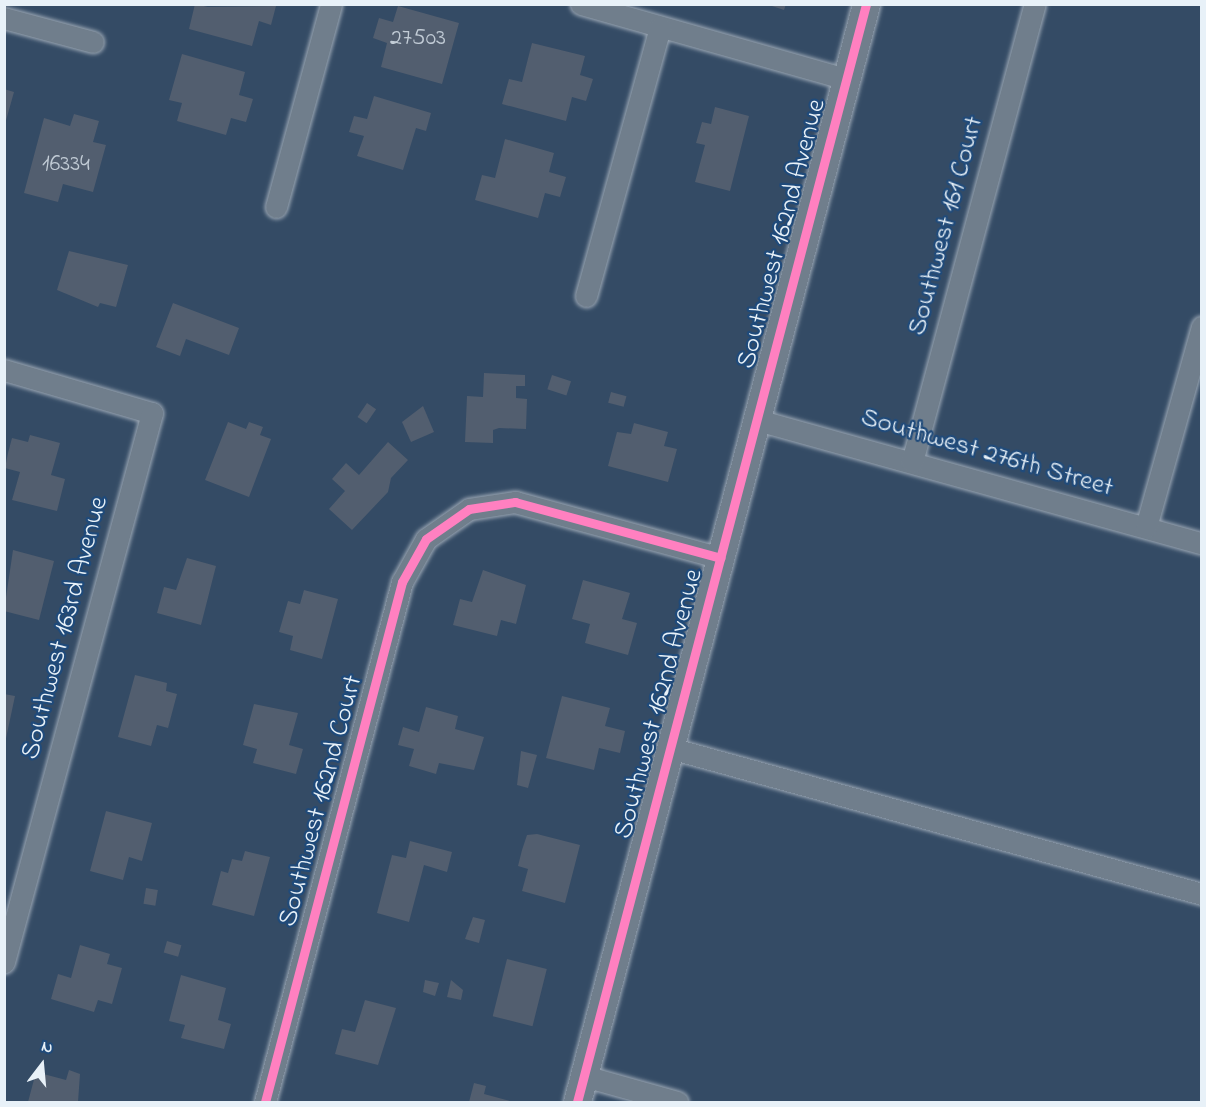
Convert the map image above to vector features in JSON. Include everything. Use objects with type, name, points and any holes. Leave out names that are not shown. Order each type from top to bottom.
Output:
[{"type":"street","points":[[276,207],[331,4]]},
{"type":"street","points":[[581,4],[846,79]]},
{"type":"street","name":"Southwest 162nd Avenue","points":[[577,1102],[866,4]]},
{"type":"street","name":"Southwest 161 Court","points":[[912,462],[1035,4]]},
{"type":"street","points":[[4,18],[93,42]]},
{"type":"street","points":[[586,296],[660,27]]},
{"type":"street","points":[[1146,527],[1202,327]]},
{"type":"street","name":"Southwest 163rd Avenue","points":[[4,370],[152,413],[6,950]]},
{"type":"street","name":"Southwest 276th Street","points":[[757,420],[1202,543]]},
{"type":"street","name":"Southwest 162nd Court","points":[[265,1102],[402,582],[418,549],[442,522],[485,504],[515,502],[721,558]]},
{"type":"street","points":[[670,748],[1202,894]]},
{"type":"street","points":[[584,1076],[677,1102]]},
{"type":"building","points":[[195,4],[208,7],[276,6],[271,25],[259,21],[252,46],[189,29]]},
{"type":"building","points":[[766,4],[786,4],[784,10]]},
{"type":"building","points":[[398,6],[459,23],[442,84],[381,67],[387,43],[373,38],[379,18],[393,22]]},
{"type":"building","points":[[532,43],[585,56],[580,75],[593,79],[586,101],[572,97],[566,121],[502,104],[509,79],[522,82]]},
{"type":"building","points":[[182,54],[245,72],[239,95],[253,99],[246,122],[231,118],[226,135],[177,121],[182,103],[169,100]]},
{"type":"building","points":[[4,89],[14,92],[5,124],[4,124]]},
{"type":"building","points":[[374,96],[431,113],[426,131],[416,128],[403,170],[357,156],[364,136],[349,132],[354,116],[367,119]]},
{"type":"building","points":[[715,107],[749,116],[730,191],[695,182],[705,145],[696,143],[702,122],[711,124]]},
{"type":"building","points":[[74,114],[99,121],[93,142],[106,145],[93,192],[63,184],[58,202],[24,193],[44,118],[70,126]]},
{"type":"building","points":[[505,139],[554,153],[549,172],[566,177],[560,197],[545,193],[538,218],[475,200],[482,175],[495,178]]},
{"type":"building","points":[[69,251],[128,265],[116,307],[100,303],[98,307],[57,290]]},
{"type":"building","points":[[173,303],[239,328],[229,355],[186,339],[180,356],[156,347]]},
{"type":"building","points":[[484,373],[525,375],[525,386],[516,386],[516,398],[527,399],[526,429],[499,428],[493,430],[493,443],[465,442],[467,396],[483,397]]},
{"type":"building","points":[[552,375],[571,381],[566,395],[547,389]]},
{"type":"building","points":[[611,392],[626,396],[624,407],[608,403]]},
{"type":"building","points":[[367,403],[376,409],[367,423],[357,417]]},
{"type":"building","points":[[423,406],[434,432],[411,442],[402,422]]},
{"type":"building","points":[[228,422],[246,429],[249,422],[263,427],[260,435],[271,439],[249,497],[205,480]]},
{"type":"building","points":[[634,423],[668,432],[664,446],[677,449],[668,482],[608,466],[617,432],[631,434]]},
{"type":"building","points":[[30,435],[60,443],[51,475],[65,479],[57,511],[12,500],[20,472],[5,468],[12,438],[28,442]]},
{"type":"building","points":[[388,442],[408,460],[391,478],[388,492],[352,530],[329,509],[345,491],[332,479],[346,463],[359,475]]},
{"type":"building","points":[[13,550],[54,561],[39,620],[4,611]]},
{"type":"building","points":[[187,558],[216,566],[201,625],[157,613],[164,587],[176,590]]},
{"type":"building","points":[[483,570],[526,585],[516,624],[501,620],[497,636],[453,625],[460,599],[472,602]]},
{"type":"building","points":[[583,580],[630,593],[622,619],[637,623],[628,655],[585,643],[590,624],[572,619]]},
{"type":"building","points":[[304,590],[338,599],[322,659],[290,650],[293,636],[279,632],[288,601],[300,604]]},
{"type":"building","points":[[135,675],[167,683],[166,691],[177,694],[168,728],[157,725],[151,746],[118,737]]},
{"type":"building","points":[[4,694],[15,696],[5,743],[4,743]]},
{"type":"building","points":[[562,696],[610,708],[605,726],[625,731],[620,753],[599,748],[594,770],[546,758]]},
{"type":"building","points":[[254,704],[298,713],[289,745],[303,749],[296,774],[253,763],[257,749],[243,745]]},
{"type":"building","points":[[426,707],[458,716],[455,729],[484,737],[474,770],[439,763],[436,774],[409,766],[414,749],[398,745],[403,727],[419,732]]},
{"type":"building","points":[[521,751],[537,755],[528,788],[517,785]]},
{"type":"building","points":[[106,811],[152,823],[142,861],[129,857],[123,880],[90,871]]},
{"type":"building","points":[[537,834],[580,845],[565,903],[522,891],[528,869],[518,866],[522,850],[527,835]]},
{"type":"building","points":[[410,841],[452,852],[447,872],[424,865],[409,922],[377,913],[392,855],[406,858]]},
{"type":"building","points":[[245,851],[270,857],[254,916],[212,905],[221,871],[228,873],[232,859],[242,861]]},
{"type":"building","points":[[146,888],[158,890],[155,906],[143,904]]},
{"type":"building","points":[[473,917],[485,920],[479,943],[465,939]]},
{"type":"building","points":[[167,941],[181,945],[178,957],[164,953]]},
{"type":"building","points":[[80,945],[110,954],[107,964],[122,968],[112,1004],[98,1000],[94,1012],[51,999],[58,974],[71,978]]},
{"type":"building","points":[[507,959],[547,969],[533,1026],[493,1016]]},
{"type":"building","points":[[181,975],[226,988],[218,1020],[231,1024],[224,1049],[181,1038],[185,1025],[169,1021]]},
{"type":"building","points":[[425,980],[439,983],[435,996],[423,992]]},
{"type":"building","points":[[451,980],[463,990],[461,1000],[447,997]]},
{"type":"building","points":[[365,1000],[396,1008],[378,1065],[335,1054],[342,1029],[355,1032]]},
{"type":"building","points":[[69,1070],[80,1074],[78,1102],[28,1102],[36,1072],[66,1080]]},
{"type":"building","points":[[474,1083],[486,1086],[484,1094],[514,1102],[469,1102]]},
{"type":"cycle path","points":[[577,1102],[866,4]]},
{"type":"cycle path","points":[[265,1102],[402,582],[426,539],[469,509],[515,502],[721,558]]}]
